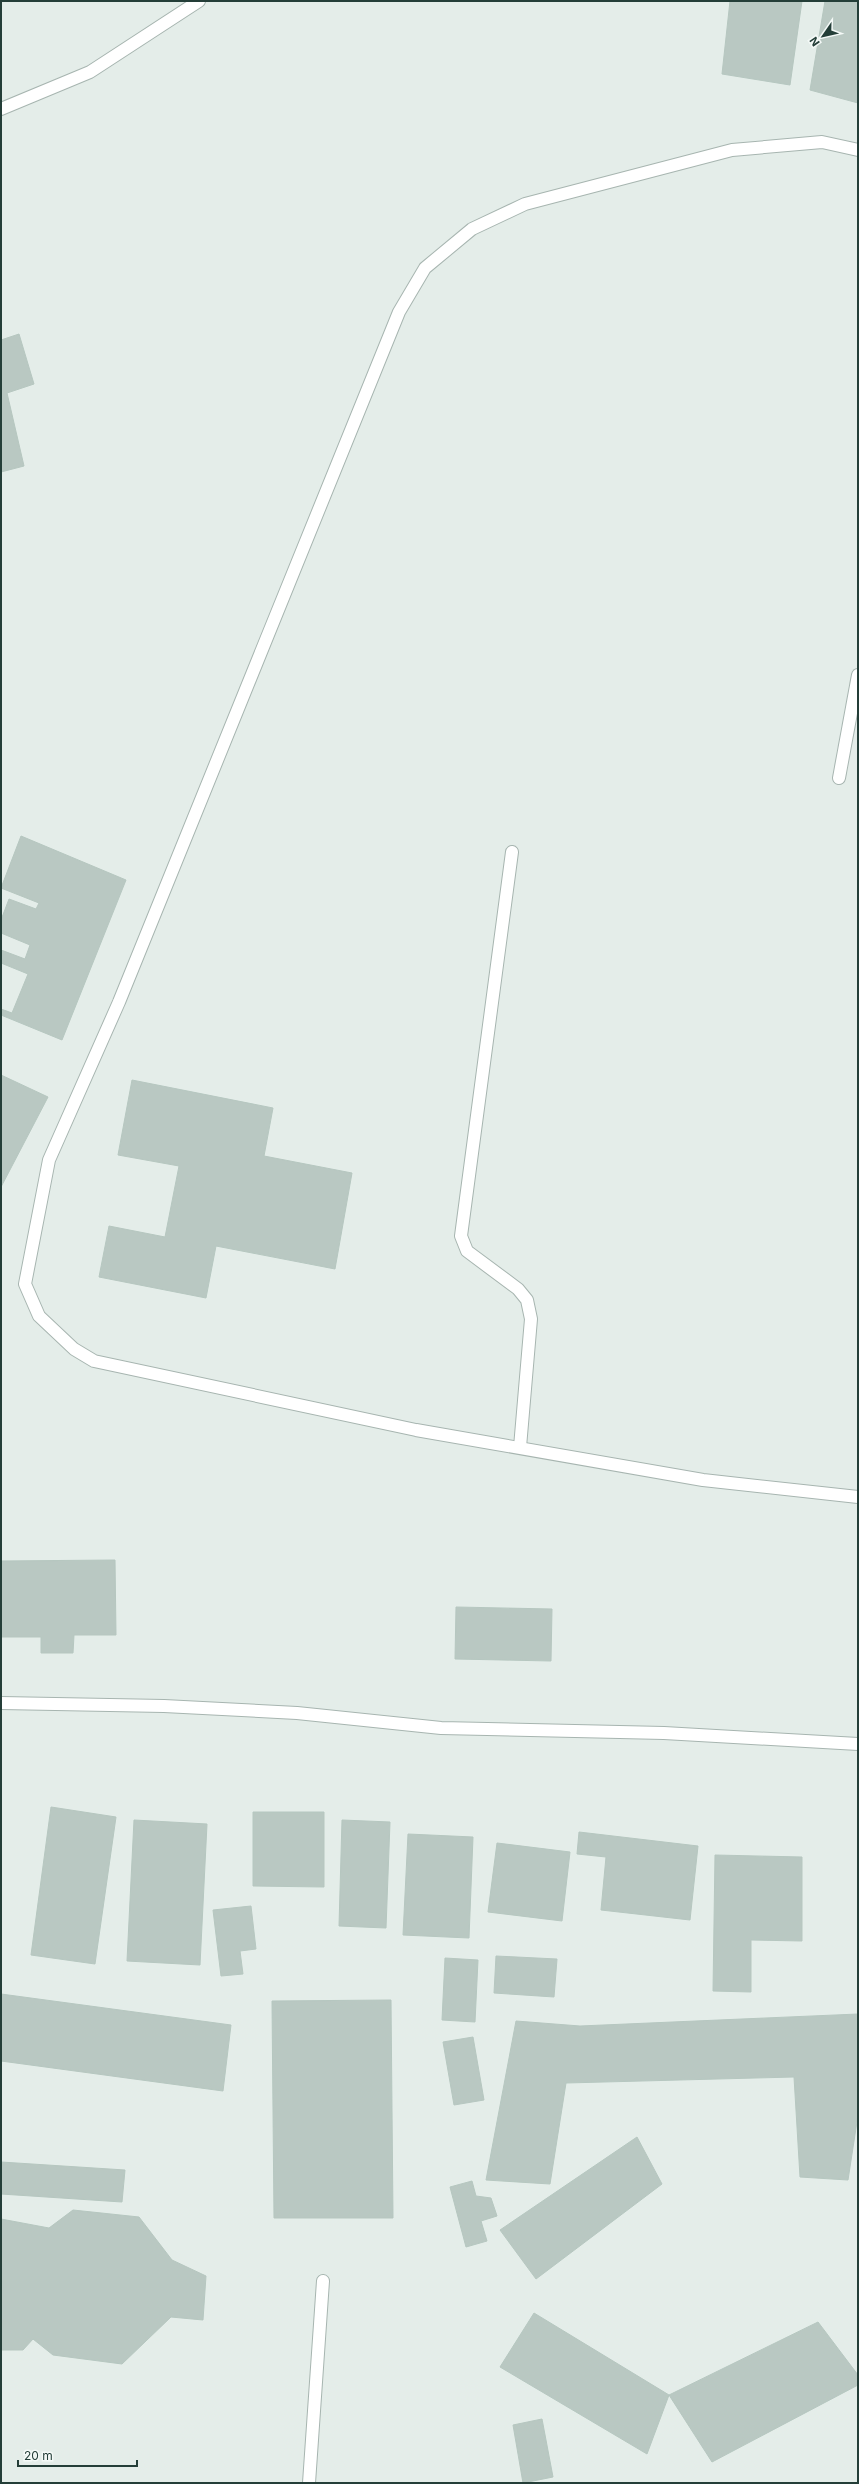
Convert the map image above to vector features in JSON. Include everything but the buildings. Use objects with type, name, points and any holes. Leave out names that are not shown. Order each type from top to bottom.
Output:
[{"type":"street","points":[[1,109],[90,72],[199,1]]},
{"type":"street","points":[[858,150],[822,142],[732,150],[525,204],[472,229],[425,268],[399,312],[119,1002],[49,1160],[25,1284],[39,1316],[74,1349],[94,1361],[416,1430],[703,1480],[858,1497]]},
{"type":"street","points":[[839,778],[858,675]]},
{"type":"street","points":[[512,852],[460,1236],[467,1251],[518,1289],[527,1300],[531,1319],[520,1447]]},
{"type":"street","points":[[1,1703],[164,1706],[298,1713],[441,1728],[664,1733],[858,1744]]},
{"type":"street","points":[[309,2483],[323,2280]]}]
